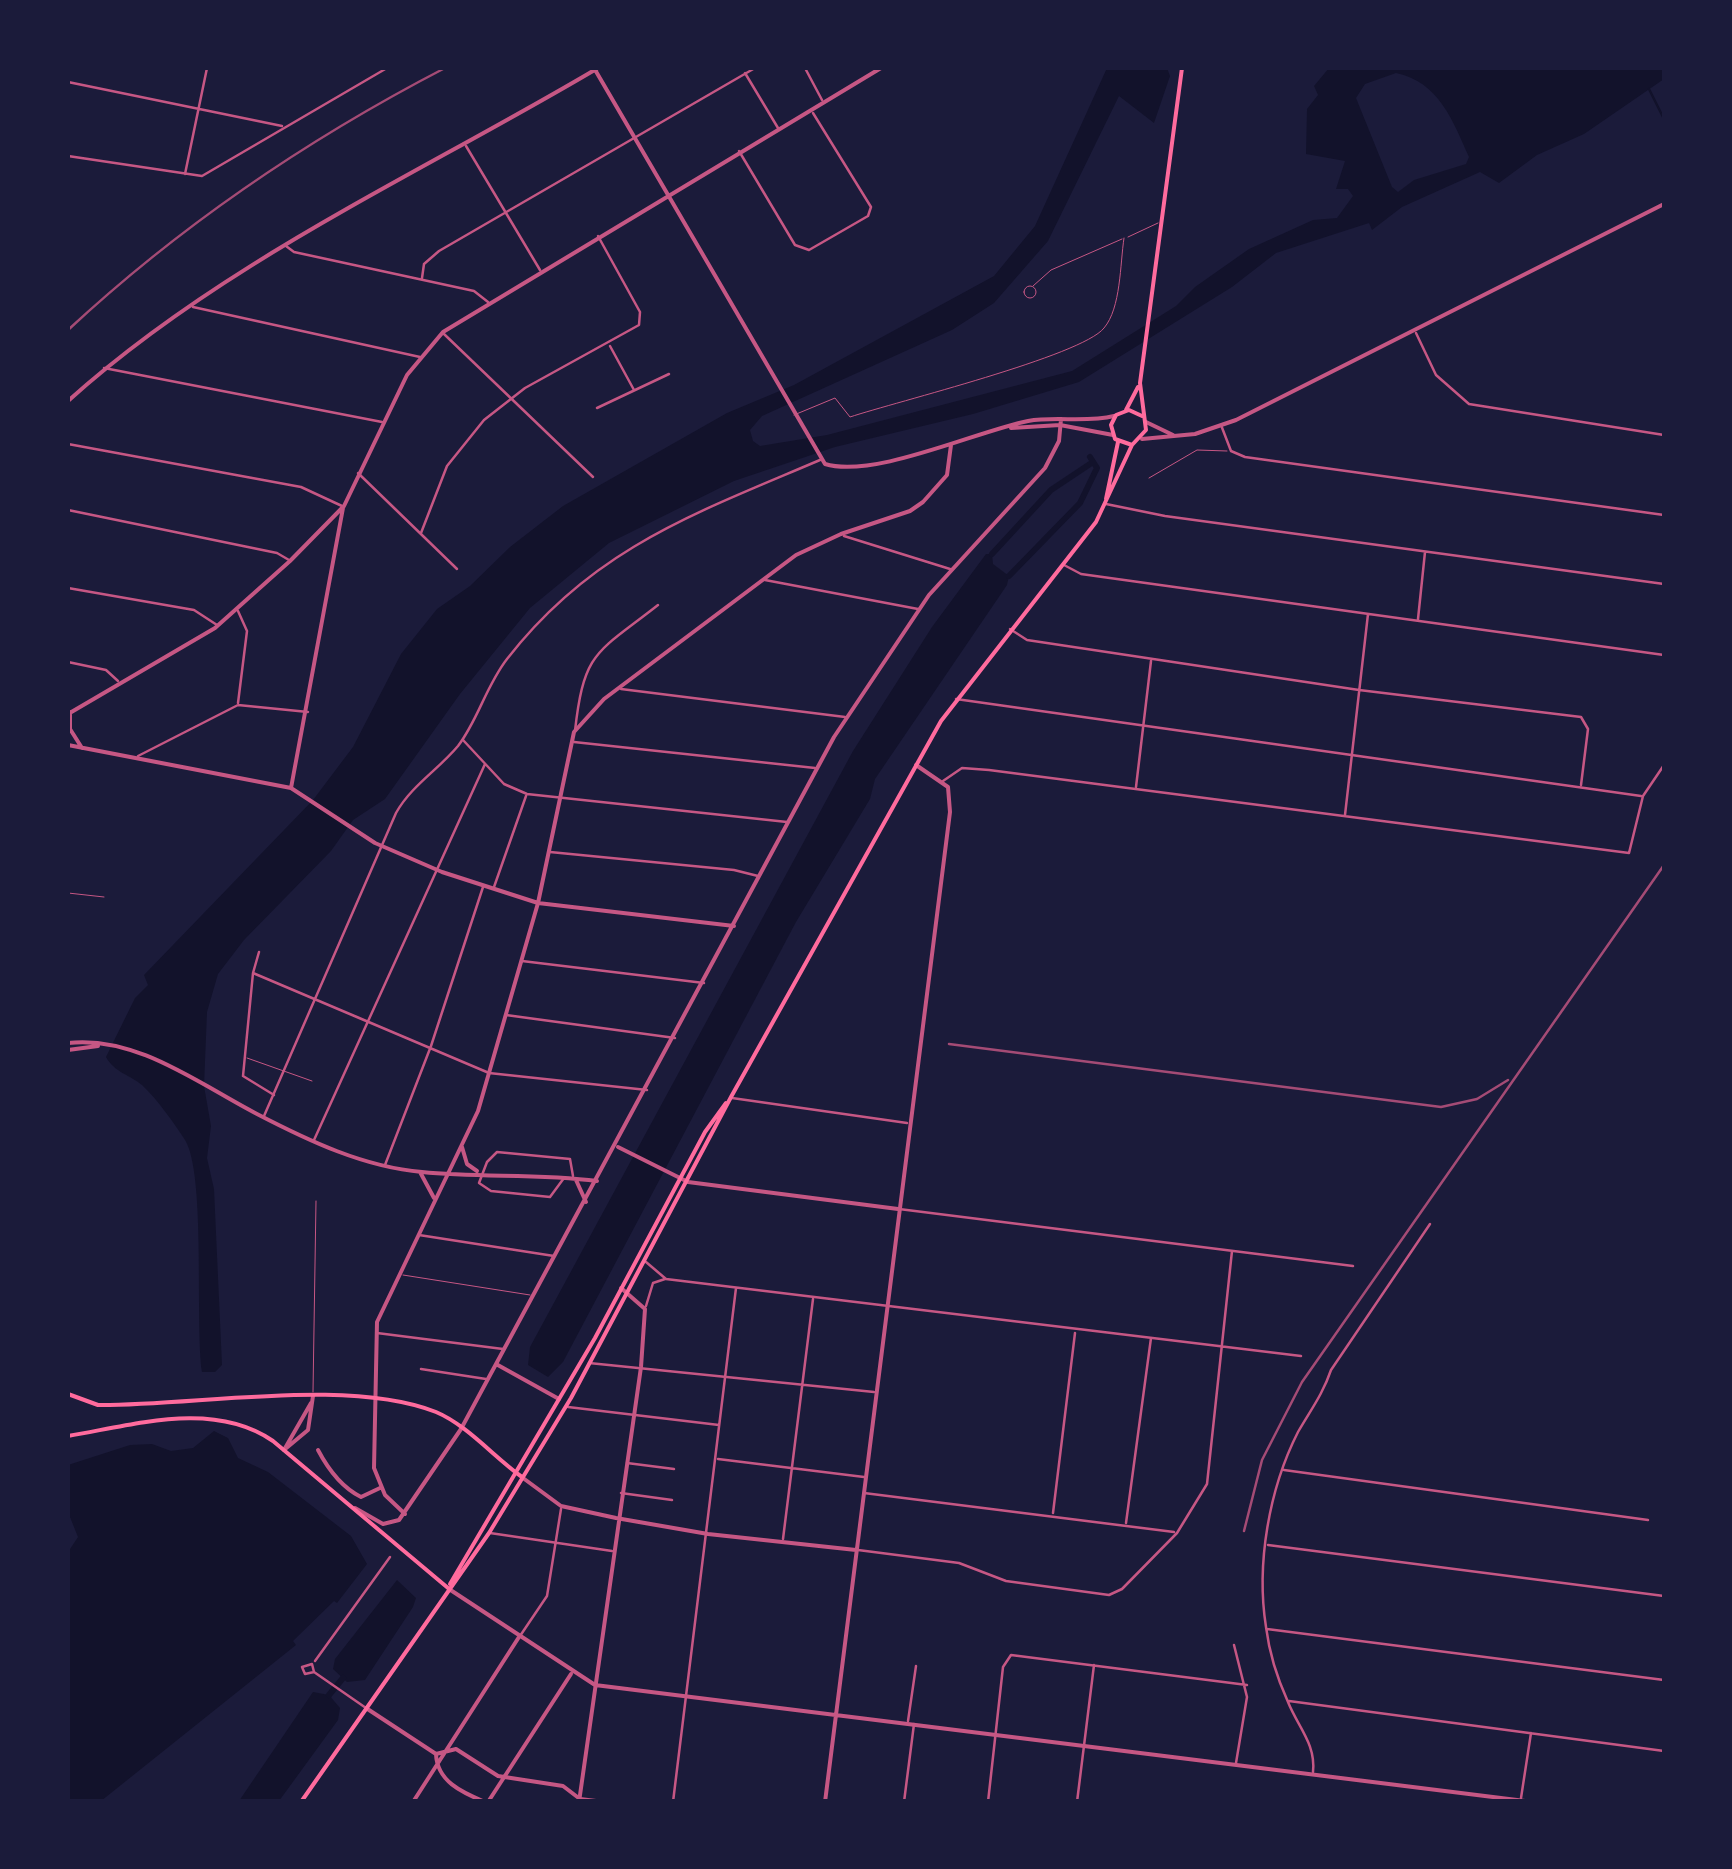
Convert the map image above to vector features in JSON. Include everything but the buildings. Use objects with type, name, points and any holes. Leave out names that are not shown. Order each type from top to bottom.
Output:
[{"type":"main road","points":[[302,1802],[490,1533],[565,1406],[731,1098],[956,699],[1063,564],[1105,504],[1132,445],[1142,439],[1140,383],[1182,68]]},
{"type":"main road","points":[[1132,445],[1118,442],[1113,435],[1116,415],[1125,410],[1140,383]]},
{"type":"main road","points":[[1125,410],[1144,418]]},
{"type":"main road","points":[[1105,504],[1118,442]]},
{"type":"main road","points":[[449,1589],[455,1570],[559,1398],[680,1179],[731,1098]]},
{"type":"main road","points":[[68,1394],[98,1406],[313,1396],[374,1399],[436,1412],[522,1477]]},
{"type":"main road","points":[[68,1436],[210,1418],[255,1430],[449,1589]]},
{"type":"street","points":[[184,176],[207,68]]},
{"type":"street","points":[[68,156],[202,176],[385,68]]},
{"type":"street","points":[[68,401],[104,368],[286,246],[596,68],[820,460],[829,466],[850,466],[1006,428],[1116,415]]},
{"type":"street","points":[[422,278],[424,264],[431,256],[755,68]]},
{"type":"street","points":[[805,68],[823,102]]},
{"type":"street","points":[[291,788],[344,506],[383,422],[420,357],[442,332],[488,302],[880,68]]},
{"type":"street","points":[[745,73],[778,128]]},
{"type":"street","points":[[68,82],[283,126]]},
{"type":"street","points":[[739,151],[792,241],[809,250],[868,216],[871,206],[810,109]]},
{"type":"street","points":[[466,146],[540,270]]},
{"type":"street","points":[[1142,439],[1221,426],[1664,204]]},
{"type":"street","points":[[420,534],[454,455],[472,432],[510,398],[634,330],[641,319],[598,236]]},
{"type":"street","points":[[286,246],[294,252],[474,291],[488,302]]},
{"type":"street","points":[[193,307],[420,357]]},
{"type":"street","points":[[1416,331],[1436,375],[1468,404],[1664,435]]},
{"type":"street","points":[[442,332],[592,477]]},
{"type":"street","points":[[609,344],[634,390]]},
{"type":"street","points":[[104,368],[383,422]]},
{"type":"street","points":[[597,408],[669,374]]},
{"type":"street","points":[[1144,418],[1177,436]]},
{"type":"street","points":[[1060,422],[1113,435]]},
{"type":"street","points":[[347,1502],[386,1525],[406,1514],[461,1429],[536,1296],[847,717],[920,610],[1045,468],[1059,441],[1060,422]]},
{"type":"street","points":[[1221,426],[1231,451],[1245,456],[1664,515]]},
{"type":"street","points":[[68,444],[301,488],[344,506]]},
{"type":"street","points":[[574,732],[620,688],[812,546],[910,512],[946,474],[951,444]]},
{"type":"street","points":[[263,1117],[402,802],[462,739],[493,677],[509,656],[538,622],[610,558],[666,527],[820,460]]},
{"type":"street","points":[[358,472],[457,569]]},
{"type":"street","points":[[1105,504],[1133,512],[1664,584]]},
{"type":"street","points":[[82,748],[70,729],[69,713],[238,611],[344,506]]},
{"type":"street","points":[[68,510],[277,553],[290,562]]},
{"type":"street","points":[[841,534],[952,570]]},
{"type":"street","points":[[1417,620],[1425,552]]},
{"type":"street","points":[[1063,564],[1082,574],[1664,655]]},
{"type":"street","points":[[764,579],[774,584],[908,604],[920,610]]},
{"type":"street","points":[[68,588],[194,610],[218,626]]},
{"type":"street","points":[[406,1514],[380,1488],[374,1456],[378,1322],[462,1147],[488,1073],[538,902],[562,802],[586,669],[594,655],[658,605]]},
{"type":"street","points":[[238,611],[248,631],[238,704]]},
{"type":"street","points":[[1344,816],[1368,614]]},
{"type":"street","points":[[1010,629],[1027,640],[1151,660],[1581,716],[1588,729],[1581,787]]},
{"type":"street","points":[[1135,789],[1151,660]]},
{"type":"street","points":[[68,662],[106,670],[118,682]]},
{"type":"street","points":[[620,688],[631,694],[847,717]]},
{"type":"street","points":[[956,699],[1642,796]]},
{"type":"street","points":[[134,758],[238,704],[308,712]]},
{"type":"street","points":[[462,739],[504,784],[527,794],[562,802],[788,822]]},
{"type":"street","points":[[573,742],[817,768]]},
{"type":"street","points":[[68,745],[291,788],[381,846],[437,870],[538,902],[734,926]]},
{"type":"street","points":[[313,1141],[371,1022],[485,764]]},
{"type":"street","points":[[825,1802],[950,812],[950,795],[943,780],[916,765]]},
{"type":"street","points":[[943,780],[969,768],[1629,853],[1642,796],[1664,766]]},
{"type":"street","points":[[494,889],[527,794]]},
{"type":"street","points":[[550,852],[734,870],[760,877]]},
{"type":"street","points":[[385,1165],[431,1046],[483,886]]},
{"type":"street","points":[[259,952],[253,973],[245,1079],[275,1095]]},
{"type":"street","points":[[522,961],[704,983]]},
{"type":"street","points":[[253,973],[488,1073],[647,1090]]},
{"type":"street","points":[[505,1015],[675,1038]]},
{"type":"street","points":[[68,1042],[107,1046],[164,1063],[313,1141],[385,1165],[420,1172],[564,1176],[597,1181]]},
{"type":"street","points":[[68,1050],[107,1046]]},
{"type":"street","points":[[731,1098],[910,1123]]},
{"type":"street","points":[[616,1146],[688,1182],[1353,1266]]},
{"type":"street","points":[[462,1147],[467,1164],[482,1172]]},
{"type":"street","points":[[564,1176],[550,1196],[484,1188],[480,1183],[494,1154],[570,1159],[573,1178],[584,1191],[586,1202]]},
{"type":"street","points":[[420,1172],[433,1190],[433,1204]]},
{"type":"street","points":[[1312,1774],[1315,1754],[1287,1700],[1266,1629],[1266,1545],[1282,1470],[1330,1370],[1430,1224]]},
{"type":"street","points":[[418,1234],[555,1256]]},
{"type":"street","points":[[522,1477],[562,1506],[616,1518],[708,1534],[959,1563],[1006,1581],[1109,1594],[1122,1588],[1177,1533],[1207,1484],[1232,1251]]},
{"type":"street","points":[[646,1260],[652,1272],[666,1279],[1301,1356]]},
{"type":"street","points":[[579,1801],[616,1518],[641,1367],[645,1308],[653,1283],[666,1279]]},
{"type":"street","points":[[621,1288],[645,1308]]},
{"type":"street","points":[[673,1802],[736,1288]]},
{"type":"street","points":[[782,1542],[813,1297]]},
{"type":"street","points":[[1053,1515],[1076,1330]]},
{"type":"street","points":[[377,1333],[504,1350]]},
{"type":"street","points":[[1126,1525],[1151,1338]]},
{"type":"street","points":[[589,1363],[876,1392]]},
{"type":"street","points":[[496,1364],[559,1398]]},
{"type":"street","points":[[422,1368],[487,1379]]},
{"type":"street","points":[[284,1450],[308,1430],[313,1396]]},
{"type":"street","points":[[284,1450],[313,1396]]},
{"type":"street","points":[[565,1406],[720,1425]]},
{"type":"street","points":[[318,1450],[330,1471],[354,1494],[361,1497],[380,1488]]},
{"type":"street","points":[[716,1459],[865,1477]]},
{"type":"street","points":[[626,1462],[674,1469]]},
{"type":"street","points":[[1282,1470],[1648,1520]]},
{"type":"street","points":[[863,1493],[1177,1533]]},
{"type":"street","points":[[620,1494],[672,1500]]},
{"type":"street","points":[[413,1802],[547,1596],[562,1506]]},
{"type":"street","points":[[490,1533],[612,1551]]},
{"type":"street","points":[[1266,1545],[1664,1596]]},
{"type":"street","points":[[316,1661],[390,1558]]},
{"type":"street","points":[[449,1589],[572,1674],[595,1685],[1530,1801]]},
{"type":"street","points":[[1266,1629],[1664,1680]]},
{"type":"street","points":[[1234,1645],[1247,1686],[1236,1764]]},
{"type":"street","points":[[988,1802],[1004,1666],[1011,1656],[1247,1686]]},
{"type":"street","points":[[1077,1802],[1094,1665]]},
{"type":"street","points":[[904,1802],[916,1666]]},
{"type":"street","points":[[314,1672],[436,1754]]},
{"type":"street","points":[[436,1754],[436,1766],[444,1779],[486,1802],[572,1674]]},
{"type":"street","points":[[1287,1700],[1664,1751]]},
{"type":"street","points":[[1521,1800],[1531,1733]]},
{"type":"street","points":[[436,1754],[460,1750],[506,1777],[563,1786],[579,1801],[604,1802]]},
{"type":"lane","points":[[1033,286],[1052,270],[1162,222]]},
{"type":"lane","points":[[794,415],[835,398],[850,417],[1051,356],[1093,337],[1102,332],[1112,313],[1124,238]]},
{"type":"lane","points":[[1149,478],[1197,450],[1231,451]]},
{"type":"lane","points":[[68,893],[104,897]]},
{"type":"lane","points":[[244,1057],[312,1081]]},
{"type":"lane","points":[[313,1396],[316,1201]]},
{"type":"lane","points":[[400,1275],[536,1296]]},
{"type":"shaded area","points":[[1107,68],[1167,68],[1170,76],[1154,123],[1119,96],[1048,241],[994,303],[952,330],[762,416],[750,430],[753,441],[760,446],[827,435],[1072,371],[1176,306],[1195,287],[1249,249],[1313,220],[1337,218],[1353,196],[1348,189],[1336,189],[1345,161],[1306,154],[1307,109],[1318,95],[1314,86],[1329,68],[1664,68],[1664,79],[1584,134],[1537,155],[1499,183],[1480,172],[1402,207],[1372,230],[1369,223],[1276,253],[1232,287],[1079,382],[973,414],[835,447],[734,481],[609,543],[530,608],[460,694],[385,799],[353,820],[331,851],[244,940],[218,974],[207,1012],[204,1086],[211,1126],[207,1158],[214,1189],[222,1365],[215,1372],[202,1372],[198,1215],[191,1158],[185,1140],[154,1097],[106,1057],[135,998],[148,985],[144,975],[313,800],[353,747],[401,654],[437,609],[470,586],[510,547],[563,506],[727,413],[794,385],[994,276],[1035,226]],"holes":[[[1396,73],[1411,78],[1443,105],[1469,157],[1466,164],[1414,180],[1398,192],[1392,187],[1356,98],[1365,84]]]},
{"type":"shaded area","points":[[986,554],[992,554],[993,564],[1009,576],[1007,585],[875,779],[870,799],[796,922],[563,1362],[548,1377],[528,1365],[530,1347],[853,751],[932,627]]},
{"type":"shaded area","points":[[214,1431],[228,1438],[238,1458],[268,1472],[351,1536],[367,1564],[337,1603],[334,1601],[293,1641],[296,1645],[101,1801],[68,1801],[68,1552],[78,1537],[68,1512],[68,1465],[130,1445],[152,1444],[171,1451],[193,1448]]},
{"type":"shaded area","points":[[397,1580],[416,1598],[413,1607],[365,1680],[347,1682],[333,1669],[335,1659]]},
{"type":"shaded area","points":[[313,1692],[329,1695],[340,1708],[338,1720],[279,1801],[239,1801]]},
{"type":"waterway","points":[[1649,89],[1664,119]]},
{"type":"waterway","points":[[1009,576],[1080,503],[1097,468],[1090,457]]},
{"type":"waterway","points":[[992,554],[1051,490],[1093,462]]},
{"type":"waterway","points":[[329,1695],[343,1678]]},
{"type":"railway","points":[[68,330],[155,255],[248,186],[344,124],[445,68]]},
{"type":"railway","points":[[1244,1531],[1262,1460],[1302,1382],[1664,865]]},
{"type":"railway","points":[[949,1044],[1441,1107],[1477,1099],[1508,1080]]}]
